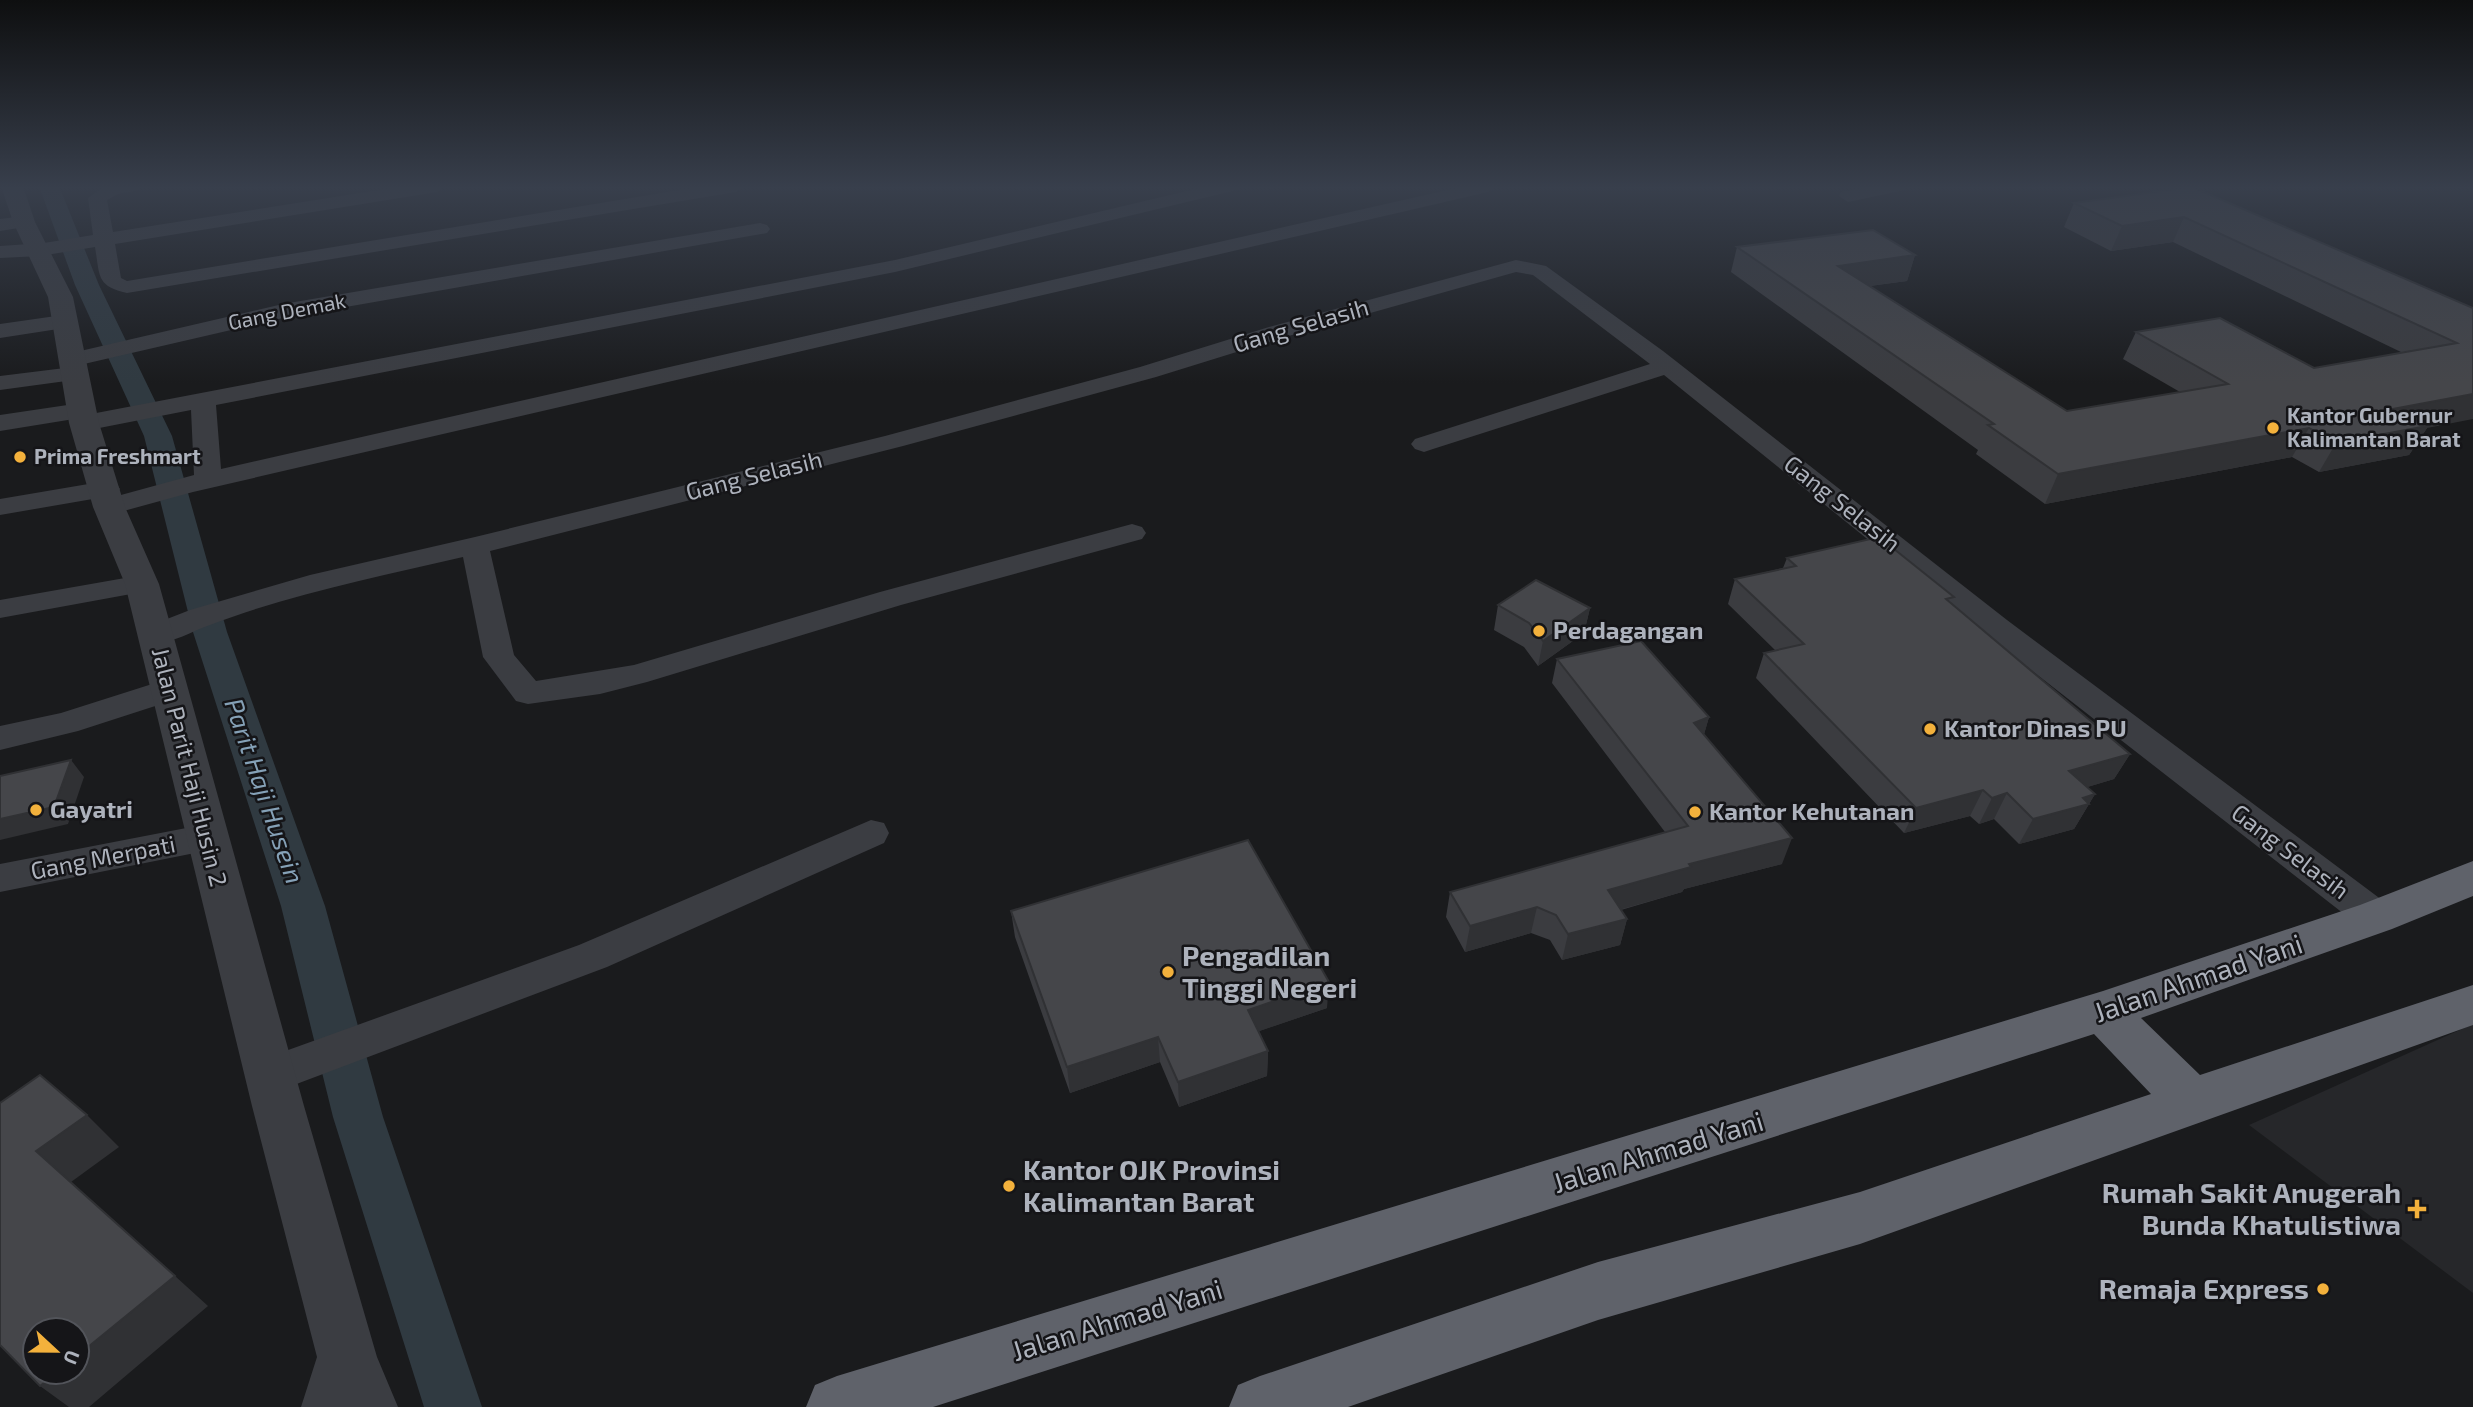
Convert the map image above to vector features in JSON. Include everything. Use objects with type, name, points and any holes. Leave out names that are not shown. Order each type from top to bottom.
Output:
[{"type":"highway","name":"Jalan Ahmad Yani","points":[[837,1407],[2103,1012],[2376,917],[2473,878]]},
{"type":"highway","points":[[1261,1407],[1598,1291],[1860,1218],[2473,1005]]},
{"type":"highway","points":[[2103,1012],[2191,1101]]},
{"type":"street","name":"Jalan Parit Haji Husin 2","points":[[34,252],[64,310],[142,584],[171,629],[171,689],[206,838],[273,1074],[349,1390]]},
{"type":"street","points":[[101,252],[111,280],[115,285],[127,287],[340,252]]},
{"type":"street","name":"Gang Demak","points":[[83,380],[146,343],[283,311],[628,252]]},
{"type":"street","points":[[0,331],[83,380],[149,409],[895,266],[955,252]]},
{"type":"street","points":[[0,506],[119,498],[197,483],[1209,252]]},
{"type":"street","name":"Gang Selasih","points":[[171,629],[242,604],[321,581],[475,546],[894,441],[1148,372],[1278,331],[1516,266],[1539,270],[1668,366],[1996,627],[2376,917]]},
{"type":"street","points":[[1424,444],[1668,366]]},
{"type":"street","points":[[0,383],[83,380]]},
{"type":"street","points":[[0,423],[83,380]]},
{"type":"street","points":[[197,483],[203,398]]},
{"type":"street","points":[[475,546],[499,657],[528,692],[563,691],[626,677],[847,610],[1132,533]]},
{"type":"street","points":[[0,610],[142,584]]},
{"type":"street","points":[[0,738],[66,723],[171,689]]},
{"type":"street","points":[[273,1074],[593,956],[871,833]]},
{"type":"street","name":"Gang Merpati","points":[[0,878],[206,838]]},
{"type":"shaded area","name":"Rumah Sakit Anugerah Bunda Khatulistiwa","points":[[2473,1024],[2473,1293],[2249,1125]]},
{"type":"building","points":[[1744,252],[1909,252],[1915,255],[1838,266],[2067,411],[2228,384],[2136,332],[2220,318],[2314,368],[2457,343],[2259,252],[2342,252],[2473,308],[2473,394],[2393,409],[2427,426],[2336,443],[2309,428],[2058,474],[1988,425],[1994,424]]},
{"type":"building","points":[[1879,537],[1954,597],[1946,599],[2130,754],[2069,771],[2095,794],[2083,798],[2089,804],[2033,819],[2007,793],[1992,798],[1983,790],[1916,808],[1764,653],[1804,644],[1735,579],[1796,566],[1787,558]]},
{"type":"building","points":[[1536,580],[1590,608],[1543,641],[1529,623],[1498,605]]},
{"type":"building","points":[[1641,641],[1709,717],[1694,723],[1792,838],[1689,864],[1691,867],[1608,890],[1627,919],[1568,934],[1556,915],[1537,907],[1470,926],[1450,892],[1688,826],[1557,659]]},
{"type":"building","points":[[71,760],[54,807],[0,819],[0,776]]},
{"type":"building","name":"Pengadilan Tinggi Negeri","points":[[1248,840],[1329,982],[1248,1010],[1268,1051],[1178,1082],[1158,1037],[1067,1067],[1011,911]]},
{"type":"building","points":[[40,1075],[87,1115],[36,1151],[175,1276],[91,1345],[91,1316],[21,1316],[21,1367],[0,1345],[0,1103]]},
{"type":"waterway","name":"Parit Haji Husein","points":[[74,252],[87,285],[158,436],[210,632],[303,906],[358,1117],[453,1407]]},
{"type":"place","name":"Kantor Gubernur Kalimantan Barat","points":[[2273,428]]},
{"type":"place","name":"Prima Freshmart","points":[[20,457]]},
{"type":"place","name":"Perdagangan","points":[[1539,631]]},
{"type":"place","name":"Kantor Dinas PU","points":[[1930,729]]},
{"type":"place","name":"Gayatri","points":[[36,810]]},
{"type":"place","name":"Kantor Kehutanan","points":[[1695,812]]},
{"type":"place","name":"Pengadilan Tinggi Negeri","points":[[1168,972]]},
{"type":"place","name":"Kantor OJK Provinsi Kalimantan Barat","points":[[1009,1186]]},
{"type":"place","name":"Rumah Sakit Anugerah Bunda Khatulistiwa","points":[[2417,1209]]},
{"type":"place","name":"Remaja Express","points":[[2323,1289]]}]
